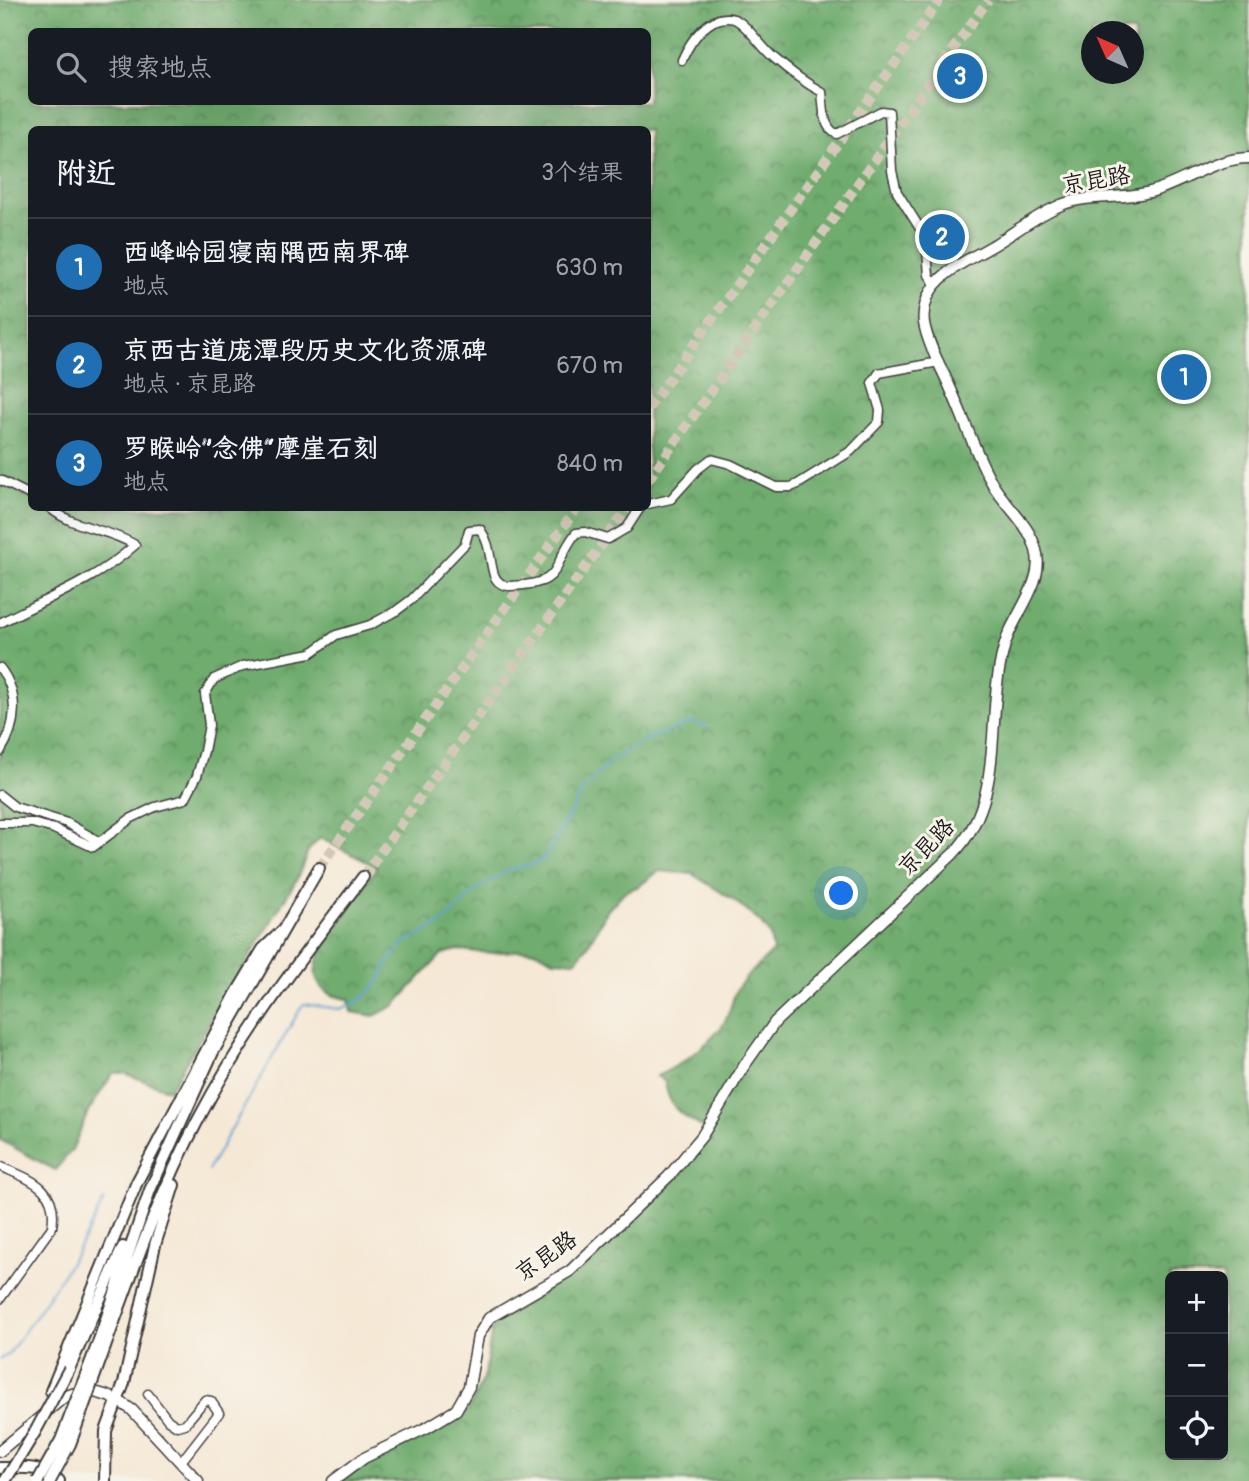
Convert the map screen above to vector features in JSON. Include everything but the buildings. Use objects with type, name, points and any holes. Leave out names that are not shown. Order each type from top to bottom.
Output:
[{"type":"highway","points":[[5,1481],[69,1370],[213,1052],[319,868]]},
{"type":"highway","points":[[38,1481],[61,1440],[148,1227],[198,1120],[264,1009],[363,877]]},
{"type":"highway","points":[[36,1420],[57,1381],[137,1182],[225,1012],[263,949],[283,930]]},
{"type":"highway","points":[[105,1481],[106,1432],[124,1383],[155,1245],[198,1120]]},
{"type":"highway","points":[[50,1481],[70,1444],[150,1191]]},
{"type":"highway","points":[[0,1468],[28,1468],[52,1473],[59,1481]]},
{"type":"main road","name":"京昆路","points":[[333,1481],[364,1458],[428,1427],[456,1410],[469,1387],[476,1343],[485,1323],[496,1313],[545,1288],[570,1271],[668,1176],[702,1136],[744,1066],[775,1022],[964,844],[978,820],[987,793],[1003,650],[1035,578],[1038,557],[1024,527],[990,479],[924,324],[927,298],[935,284],[949,272],[1062,205],[1151,192],[1227,161],[1249,158]]},
{"type":"main road","points":[[0,1451],[71,1393],[91,1390],[132,1410],[198,1481]]},
{"type":"street","points":[[682,60],[688,46],[708,24],[721,19],[733,19],[772,56],[822,92],[827,125],[831,132],[837,134],[881,111],[889,112],[892,171],[897,192],[926,238],[929,275],[935,284]]},
{"type":"street","points":[[651,503],[671,499],[698,469],[711,459],[730,464],[776,486],[798,484],[851,451],[879,422],[880,410],[872,383],[879,373],[939,362]]},
{"type":"street","points":[[0,481],[28,494]]},
{"type":"street","points":[[0,623],[50,597],[73,589],[100,573],[135,545],[126,539],[83,527],[53,511]]},
{"type":"street","points":[[0,823],[32,823],[54,829],[93,847],[130,819],[155,807],[185,799],[197,776],[204,751],[209,725],[205,694],[215,678],[243,666],[311,653],[336,635],[370,625],[396,611],[411,600],[465,544],[469,530],[474,528],[480,529],[485,536],[495,577],[499,583],[507,586],[539,583],[550,579],[566,546],[576,533],[585,532],[608,539],[627,528],[638,511]]},
{"type":"street","points":[[0,668],[16,705],[11,735],[0,752]]},
{"type":"street","points":[[0,795],[15,807],[67,823],[98,841]]},
{"type":"street","points":[[0,1166],[38,1183],[52,1202],[54,1213],[52,1227],[0,1299]]},
{"type":"street","points":[[148,1394],[163,1410],[168,1420],[177,1426],[185,1424],[205,1400],[211,1401],[217,1407],[219,1413],[215,1420],[181,1462]]},
{"type":"green space","points":[[0,0],[1249,0],[1249,1481],[342,1481],[378,1454],[448,1422],[470,1408],[485,1374],[492,1328],[547,1290],[615,1236],[694,1157],[710,1132],[675,1108],[665,1082],[657,1076],[692,1055],[716,1034],[727,1018],[739,986],[773,951],[770,935],[760,922],[735,901],[692,874],[659,871],[639,886],[624,892],[607,911],[587,947],[575,961],[554,960],[537,951],[526,950],[491,953],[458,950],[442,954],[394,1006],[374,1016],[351,1012],[349,999],[330,994],[319,984],[316,969],[321,951],[377,867],[320,838],[308,851],[297,879],[169,1090],[124,1073],[113,1073],[88,1112],[72,1150],[55,1170],[0,1140]]},
{"type":"waterway","points":[[208,1170],[303,1004],[340,1009],[360,1001],[379,982],[387,964],[405,942],[442,923],[476,890],[509,870],[537,863],[545,856],[582,791],[611,761],[643,741],[691,722],[708,727]]},
{"type":"waterway","points":[[0,1359],[8,1355],[59,1280],[104,1200]]},
{"type":"tunnel","points":[[651,405],[940,0]]},
{"type":"tunnel","points":[[651,476],[988,0]]},
{"type":"tunnel","points":[[319,868],[575,511]]},
{"type":"tunnel","points":[[363,877],[626,511]]},
{"type":"place","name":"罗睺岭”念佛“摩崖石刻","points":[[960,76]]},
{"type":"place","name":"京西古道庞潭段历史文化资源碑","points":[[942,237]]},
{"type":"place","name":"西峰岭园寝南隅西南界碑","points":[[1184,377]]}]
